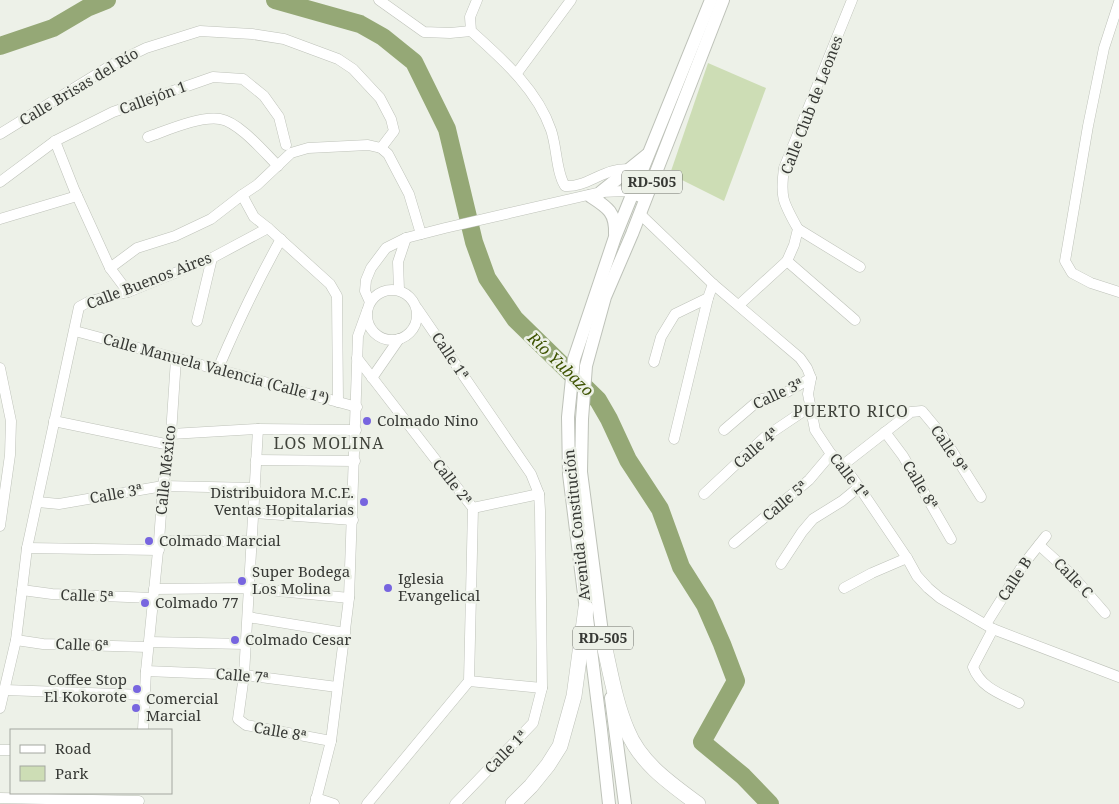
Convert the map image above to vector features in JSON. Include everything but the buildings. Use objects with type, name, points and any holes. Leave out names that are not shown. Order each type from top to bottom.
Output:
[{"type":"highway","points":[[513,804],[531,786],[560,746],[574,696],[586,608]]},
{"type":"highway","points":[[603,640],[617,700],[627,731],[642,754],[658,773],[698,804]]},
{"type":"main road","name":"Avenida Constitución","points":[[609,804],[586,608],[575,473],[568,417],[574,359],[615,237],[632,194],[634,173],[648,153],[710,0]]},
{"type":"main road","name":"RD-505","points":[[625,804],[603,640],[575,473],[586,366],[605,297],[640,214],[723,0]]},
{"type":"main road","points":[[615,237],[614,216],[610,210],[592,195],[634,173]]},
{"type":"street","points":[[379,0],[424,32],[450,33],[471,31]]},
{"type":"street","points":[[477,0],[470,17],[471,31],[517,73],[544,112],[555,142],[561,179],[565,186],[574,186],[604,173],[617,170],[634,173]]},
{"type":"street","points":[[517,73],[571,0]]},
{"type":"street","name":"Calle Club de Leones","points":[[798,229],[785,205],[781,190],[784,168],[852,0]]},
{"type":"street","points":[[1119,2],[1104,48],[1088,126],[1065,261],[1072,273],[1091,283],[1119,292]]},
{"type":"street","name":"Calle Brisas del Río","points":[[0,134],[115,63],[146,48],[200,31],[252,34],[284,39],[338,59],[353,69],[380,98],[391,118],[394,131],[380,148]]},
{"type":"street","name":"Callejón 1","points":[[0,182],[55,141],[114,112],[213,77],[243,79],[264,96],[279,117],[286,145]]},
{"type":"street","points":[[148,137],[203,120],[221,119],[234,125],[278,166]]},
{"type":"street","points":[[55,141],[77,196],[110,268],[128,292]]},
{"type":"street","points":[[110,268],[137,248],[175,236],[211,219],[257,185],[291,153],[308,148],[368,145],[380,148],[388,154],[410,194],[421,234]]},
{"type":"street","points":[[334,804],[316,801],[331,741],[349,598],[358,336],[368,306],[377,293],[388,289],[399,290],[413,300],[417,308],[417,318],[414,327],[408,335],[399,339],[389,340],[379,337],[372,330],[367,321],[368,306],[364,291],[371,268],[386,248],[406,238],[421,234],[592,195],[625,191],[646,198]]},
{"type":"street","points":[[242,195],[254,217],[330,284],[337,296],[338,402]]},
{"type":"street","points":[[0,219],[77,196]]},
{"type":"street","points":[[640,214],[713,284],[800,358],[811,378]]},
{"type":"street","name":"Calle Buenos Aires","points":[[0,708],[16,640],[27,548],[80,308],[90,301],[128,292],[212,258],[268,228]]},
{"type":"street","points":[[739,305],[787,260],[794,246],[798,229],[860,267]]},
{"type":"street","points":[[399,290],[398,262],[406,238]]},
{"type":"street","points":[[217,371],[262,274],[281,239]]},
{"type":"street","points":[[197,321],[212,258]]},
{"type":"street","points":[[787,260],[855,320]]},
{"type":"street","points":[[674,439],[713,284]]},
{"type":"street","points":[[654,362],[661,337],[675,314],[708,298]]},
{"type":"street","name":"Calle 1ª","points":[[417,308],[531,474],[539,494],[542,688],[533,723],[455,804]]},
{"type":"street","name":"Calle Manuela Valencia (Calle 1ª)","points":[[75,331],[217,371],[357,407]]},
{"type":"street","points":[[372,378],[399,339]]},
{"type":"street","name":"Calle 2ª","points":[[357,358],[473,508],[469,681]]},
{"type":"street","name":"Calle México","points":[[143,729],[148,645],[159,546],[163,486],[170,440],[176,359]]},
{"type":"street","points":[[0,368],[10,421],[10,455],[0,526]]},
{"type":"street","name":"Calle 1ª","points":[[811,378],[808,394],[815,430],[831,454],[843,465],[859,487],[917,576],[928,588],[940,598],[990,627],[1119,677]]},
{"type":"street","name":"Calle 3ª","points":[[724,430],[759,400],[787,392],[811,378]]},
{"type":"street","name":"Calle 4ª","points":[[704,494],[765,437],[810,406]]},
{"type":"street","name":"Calle 9ª","points":[[885,432],[911,412],[922,411],[942,435],[981,497]]},
{"type":"street","points":[[54,421],[170,440],[258,429],[356,430]]},
{"type":"street","points":[[244,675],[258,429]]},
{"type":"street","points":[[843,465],[885,432]]},
{"type":"street","name":"Calle 8ª","points":[[885,432],[903,456],[952,539]]},
{"type":"street","name":"Calle 5ª","points":[[734,543],[809,480],[831,454]]},
{"type":"street","points":[[256,460],[355,461]]},
{"type":"street","name":"Calle 3ª","points":[[38,502],[59,504],[163,486],[255,488]]},
{"type":"street","points":[[782,564],[802,532],[814,519],[842,501],[859,487]]},
{"type":"street","points":[[473,508],[539,494]]},
{"type":"street","points":[[253,513],[353,520]]},
{"type":"street","name":"Calle B","points":[[1019,703],[982,684],[973,668],[990,627],[1023,565],[1046,536]]},
{"type":"street","points":[[27,548],[159,546],[252,541]]},
{"type":"street","name":"Calle C","points":[[1039,545],[1071,574],[1105,613]]},
{"type":"street","points":[[844,588],[872,573],[907,558]]},
{"type":"street","name":"Calle 5ª","points":[[22,590],[52,594],[154,594],[249,588],[349,598]]},
{"type":"street","points":[[248,617],[345,634]]},
{"type":"street","name":"Calle 6ª","points":[[16,640],[43,644],[246,644]]},
{"type":"street","name":"Calle 7ª","points":[[146,671],[244,675],[337,687]]},
{"type":"street","name":"Calle 8ª","points":[[244,675],[238,719],[246,726],[331,741]]},
{"type":"street","points":[[367,804],[469,681],[542,688]]},
{"type":"street","points":[[5,690],[145,695]]},
{"type":"street","points":[[0,798],[139,799]]},
{"type":"green space","points":[[708,63],[766,88],[724,201],[670,174]]},
{"type":"waterway","name":"Río Yubazo","points":[[0,46],[53,28],[87,8],[107,0]]},
{"type":"waterway","name":"Río Yubazo","points":[[275,0],[360,24],[383,37],[414,62],[447,129],[474,242],[487,278],[515,319],[598,400],[628,460],[660,509],[681,567],[705,605],[722,644],[736,681],[702,742],[743,776],[770,804]]},
{"type":"place","name":"Colmado Nino","points":[[367,421]]},
{"type":"place","name":"Distribuidora M.C.E. Ventas Hopitalarias","points":[[364,502]]},
{"type":"place","name":"Colmado Marcial","points":[[149,541]]},
{"type":"place","name":"Super Bodega Los Molina","points":[[242,581]]},
{"type":"place","name":"Iglesia Evangelical","points":[[388,588]]},
{"type":"place","name":"Colmado 77","points":[[145,603]]},
{"type":"place","name":"Colmado Cesar","points":[[235,640]]},
{"type":"place","name":"Coffee Stop El Kokorote","points":[[137,689]]},
{"type":"place","name":"Comercial Marcial","points":[[136,708]]},
{"type":"district","name":"PUERTO RICO","points":[[851,411]]},
{"type":"district","name":"LOS MOLINA","points":[[329,443]]}]
